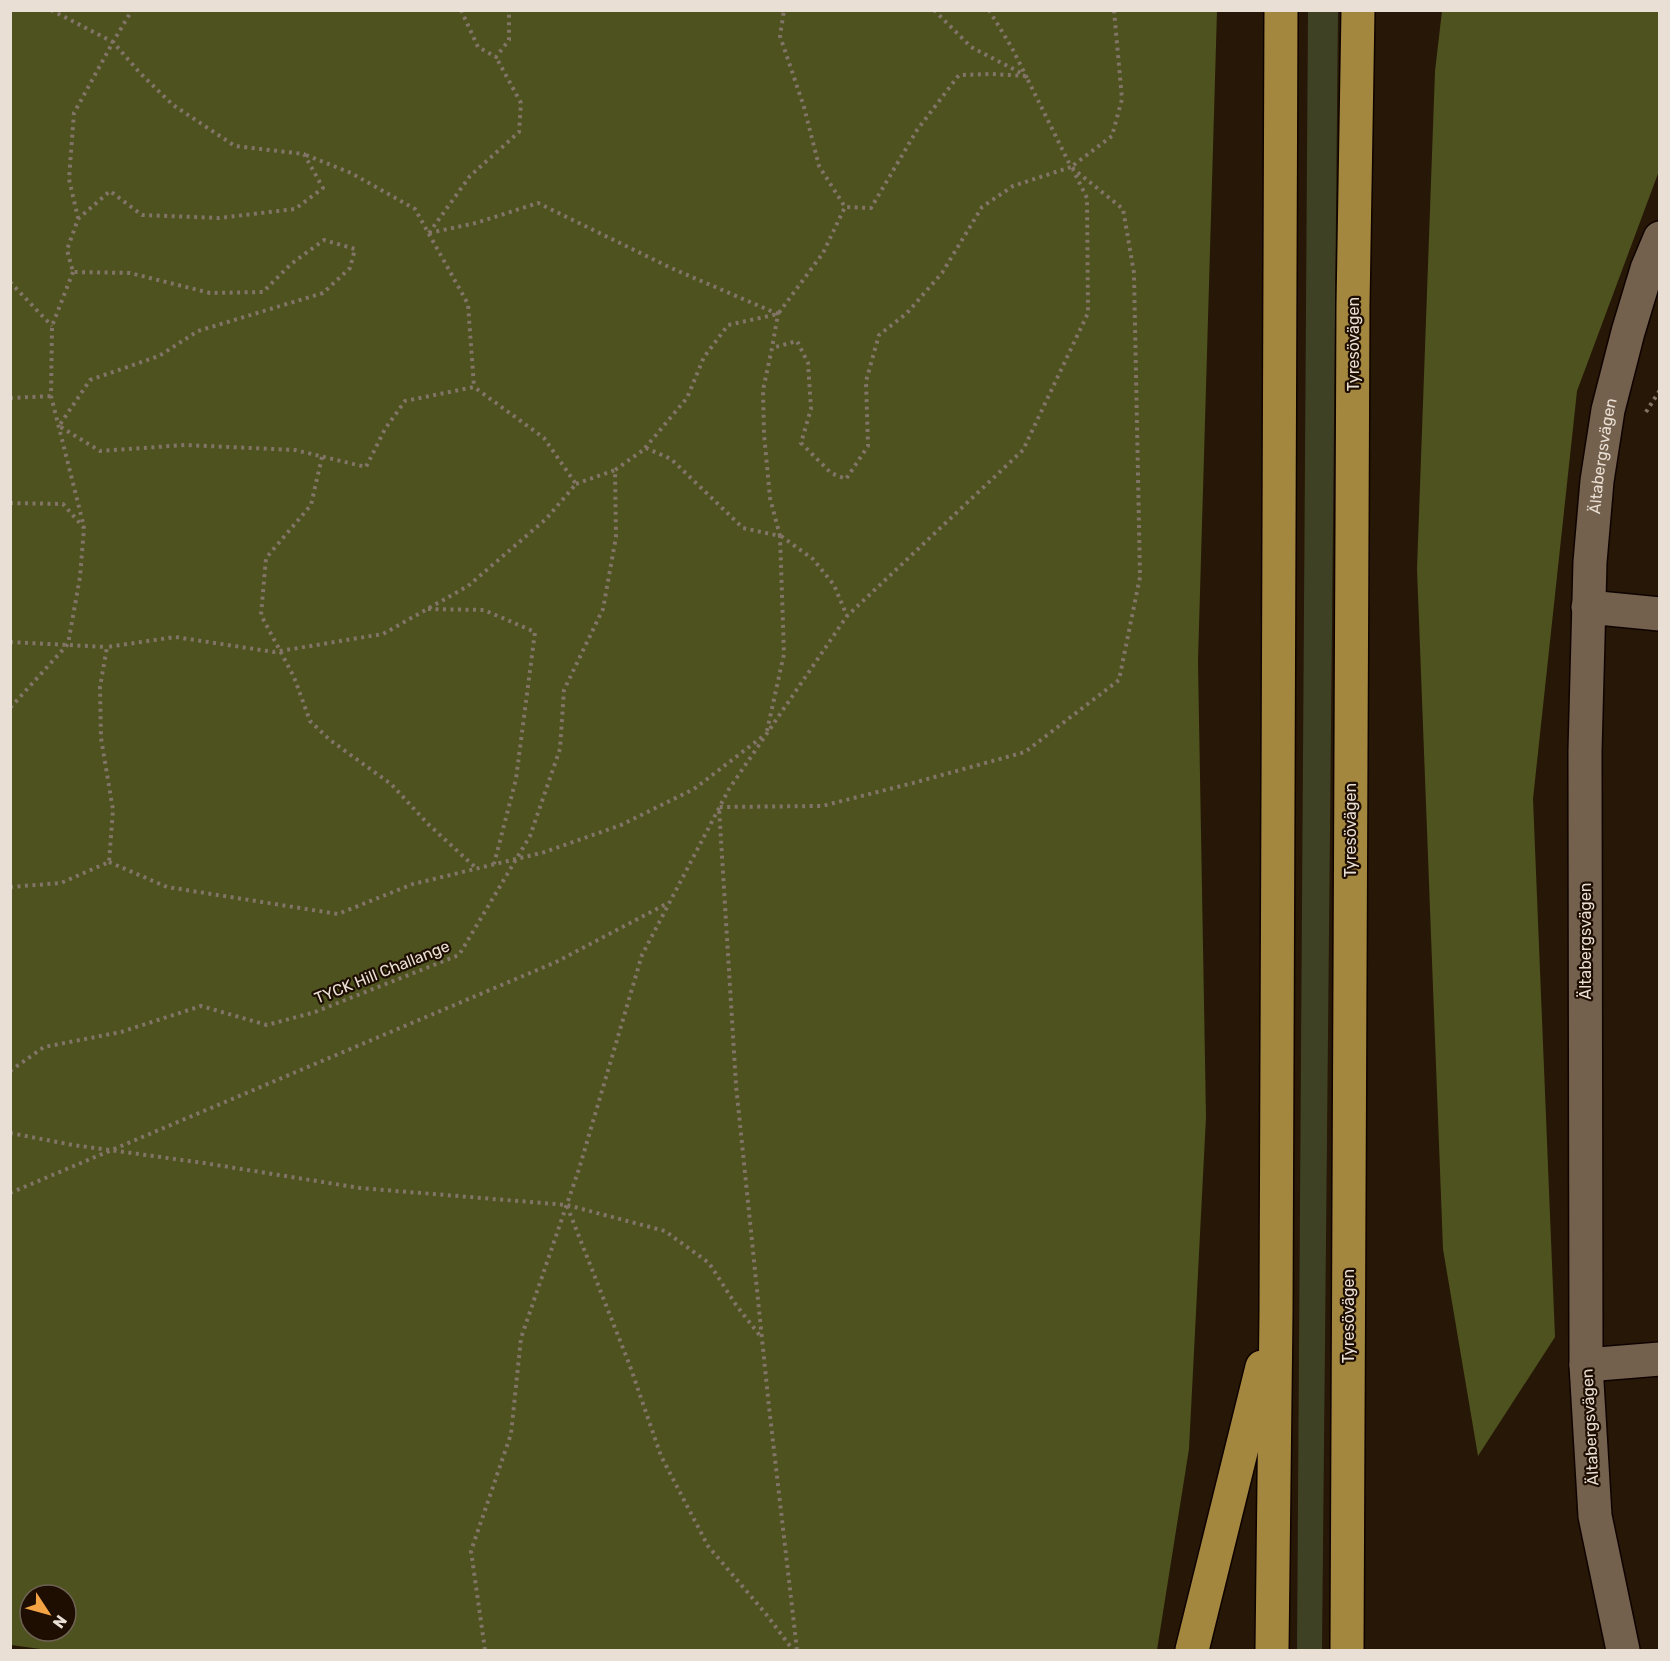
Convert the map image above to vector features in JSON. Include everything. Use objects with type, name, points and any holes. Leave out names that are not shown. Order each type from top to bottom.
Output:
[{"type":"highway","points":[[1272,1650],[1276,1313],[1281,10]]},
{"type":"highway","name":"Tyresövägen","points":[[1347,1650],[1353,305],[1358,10]]},
{"type":"highway","points":[[1192,1650],[1276,1313]]},
{"type":"street","name":"Ältabergsvägen","points":[[1623,1650],[1595,1516],[1586,1365],[1585,751],[1588,607],[1597,481],[1608,410],[1628,332],[1659,238]]},
{"type":"street","points":[[1588,607],[1659,614]]},
{"type":"street","points":[[1586,1365],[1659,1359]]},
{"type":"path","points":[[51,10],[113,42],[140,74],[173,105],[235,146],[304,154],[351,173],[416,209],[468,304],[474,387]]},
{"type":"path","points":[[78,219],[69,179],[74,113],[132,10]]},
{"type":"path","points":[[429,233],[470,176],[519,132],[520,103],[496,57],[478,47],[461,10]]},
{"type":"path","points":[[496,57],[509,40],[509,10]]},
{"type":"path","points":[[784,10],[780,36],[804,107],[819,166],[845,207]]},
{"type":"path","points":[[934,10],[971,47],[1026,76]]},
{"type":"path","points":[[484,1650],[471,1551],[511,1434],[521,1338],[579,1169],[642,955],[729,789],[847,616],[1023,450],[1089,314],[1087,198],[1012,48],[988,10]]},
{"type":"path","points":[[772,348],[797,341],[808,363],[811,409],[801,443],[831,473],[846,479],[868,446],[866,381],[879,335],[907,313],[942,273],[982,207],[1013,186],[1071,167],[1112,136],[1122,99],[1114,10]]},
{"type":"path","points":[[845,207],[871,208],[917,130],[959,75],[1026,76]]},
{"type":"path","points":[[10,708],[68,644],[80,577],[84,528],[51,396],[52,326],[73,272],[67,250],[78,219],[110,191],[142,215],[219,218],[296,210],[323,188],[304,154]]},
{"type":"path","points":[[719,807],[822,806],[1025,752],[1119,680],[1140,577],[1134,273],[1123,208],[1071,167]]},
{"type":"path","points":[[429,233],[476,224],[538,203],[671,268],[778,314]]},
{"type":"path","points":[[10,887],[61,884],[109,862],[167,887],[338,914],[413,884],[545,852],[621,825],[694,789],[766,734],[784,654],[780,536],[770,498],[764,434],[763,390],[778,314],[824,253],[845,207]]},
{"type":"path","points":[[59,426],[90,380],[159,356],[198,331],[323,293],[350,268],[355,249],[324,240],[291,264],[264,292],[210,293],[130,273],[73,272]]},
{"type":"path","points":[[10,282],[52,326]]},
{"type":"path","points":[[10,642],[107,647],[175,637],[281,652],[383,634],[468,586],[546,519],[576,484],[615,470],[646,448],[687,398],[704,357],[728,325],[778,314]]},
{"type":"path","points":[[59,426],[100,451],[185,445],[295,450],[366,467],[385,429],[405,401],[474,387],[544,438],[576,484]]},
{"type":"path","points":[[10,398],[51,396]]},
{"type":"path","points":[[646,448],[671,459],[743,528],[780,536],[813,559],[834,585],[847,616]]},
{"type":"path","points":[[322,457],[311,505],[267,558],[261,615],[294,677],[310,721],[330,740],[391,784],[428,824],[476,868]]},
{"type":"path","name":"TYCK Hill Challange","points":[[10,1071],[44,1047],[121,1032],[201,1006],[267,1025],[277,1023],[315,1012],[459,955],[530,836],[560,749],[564,690],[603,609],[616,537],[615,470]]},
{"type":"path","points":[[10,503],[63,504],[84,528]]},
{"type":"path","points":[[428,609],[484,610],[535,632],[516,778],[494,864]]},
{"type":"path","points":[[107,647],[100,687],[101,738],[113,810],[109,862]]},
{"type":"path","points":[[719,807],[736,1085],[795,1650]]},
{"type":"path","points":[[10,1193],[556,962],[669,903]]},
{"type":"path","points":[[10,1133],[360,1188],[567,1205],[665,1231],[709,1263],[736,1305],[762,1338]]},
{"type":"path","points":[[567,1205],[630,1366],[661,1456],[708,1546],[795,1650]]},
{"type":"green space","points":[[11,10],[1217,11],[1198,661],[1206,1117],[1189,1449],[1157,1650],[48,1650],[11,1645]]},
{"type":"green space","points":[[1338,10],[1322,1650],[1297,1650],[1308,11]]},
{"type":"green space","points":[[1442,11],[1660,11],[1659,171],[1577,391],[1533,799],[1555,1337],[1478,1456],[1443,1249],[1417,569],[1435,71]]}]
